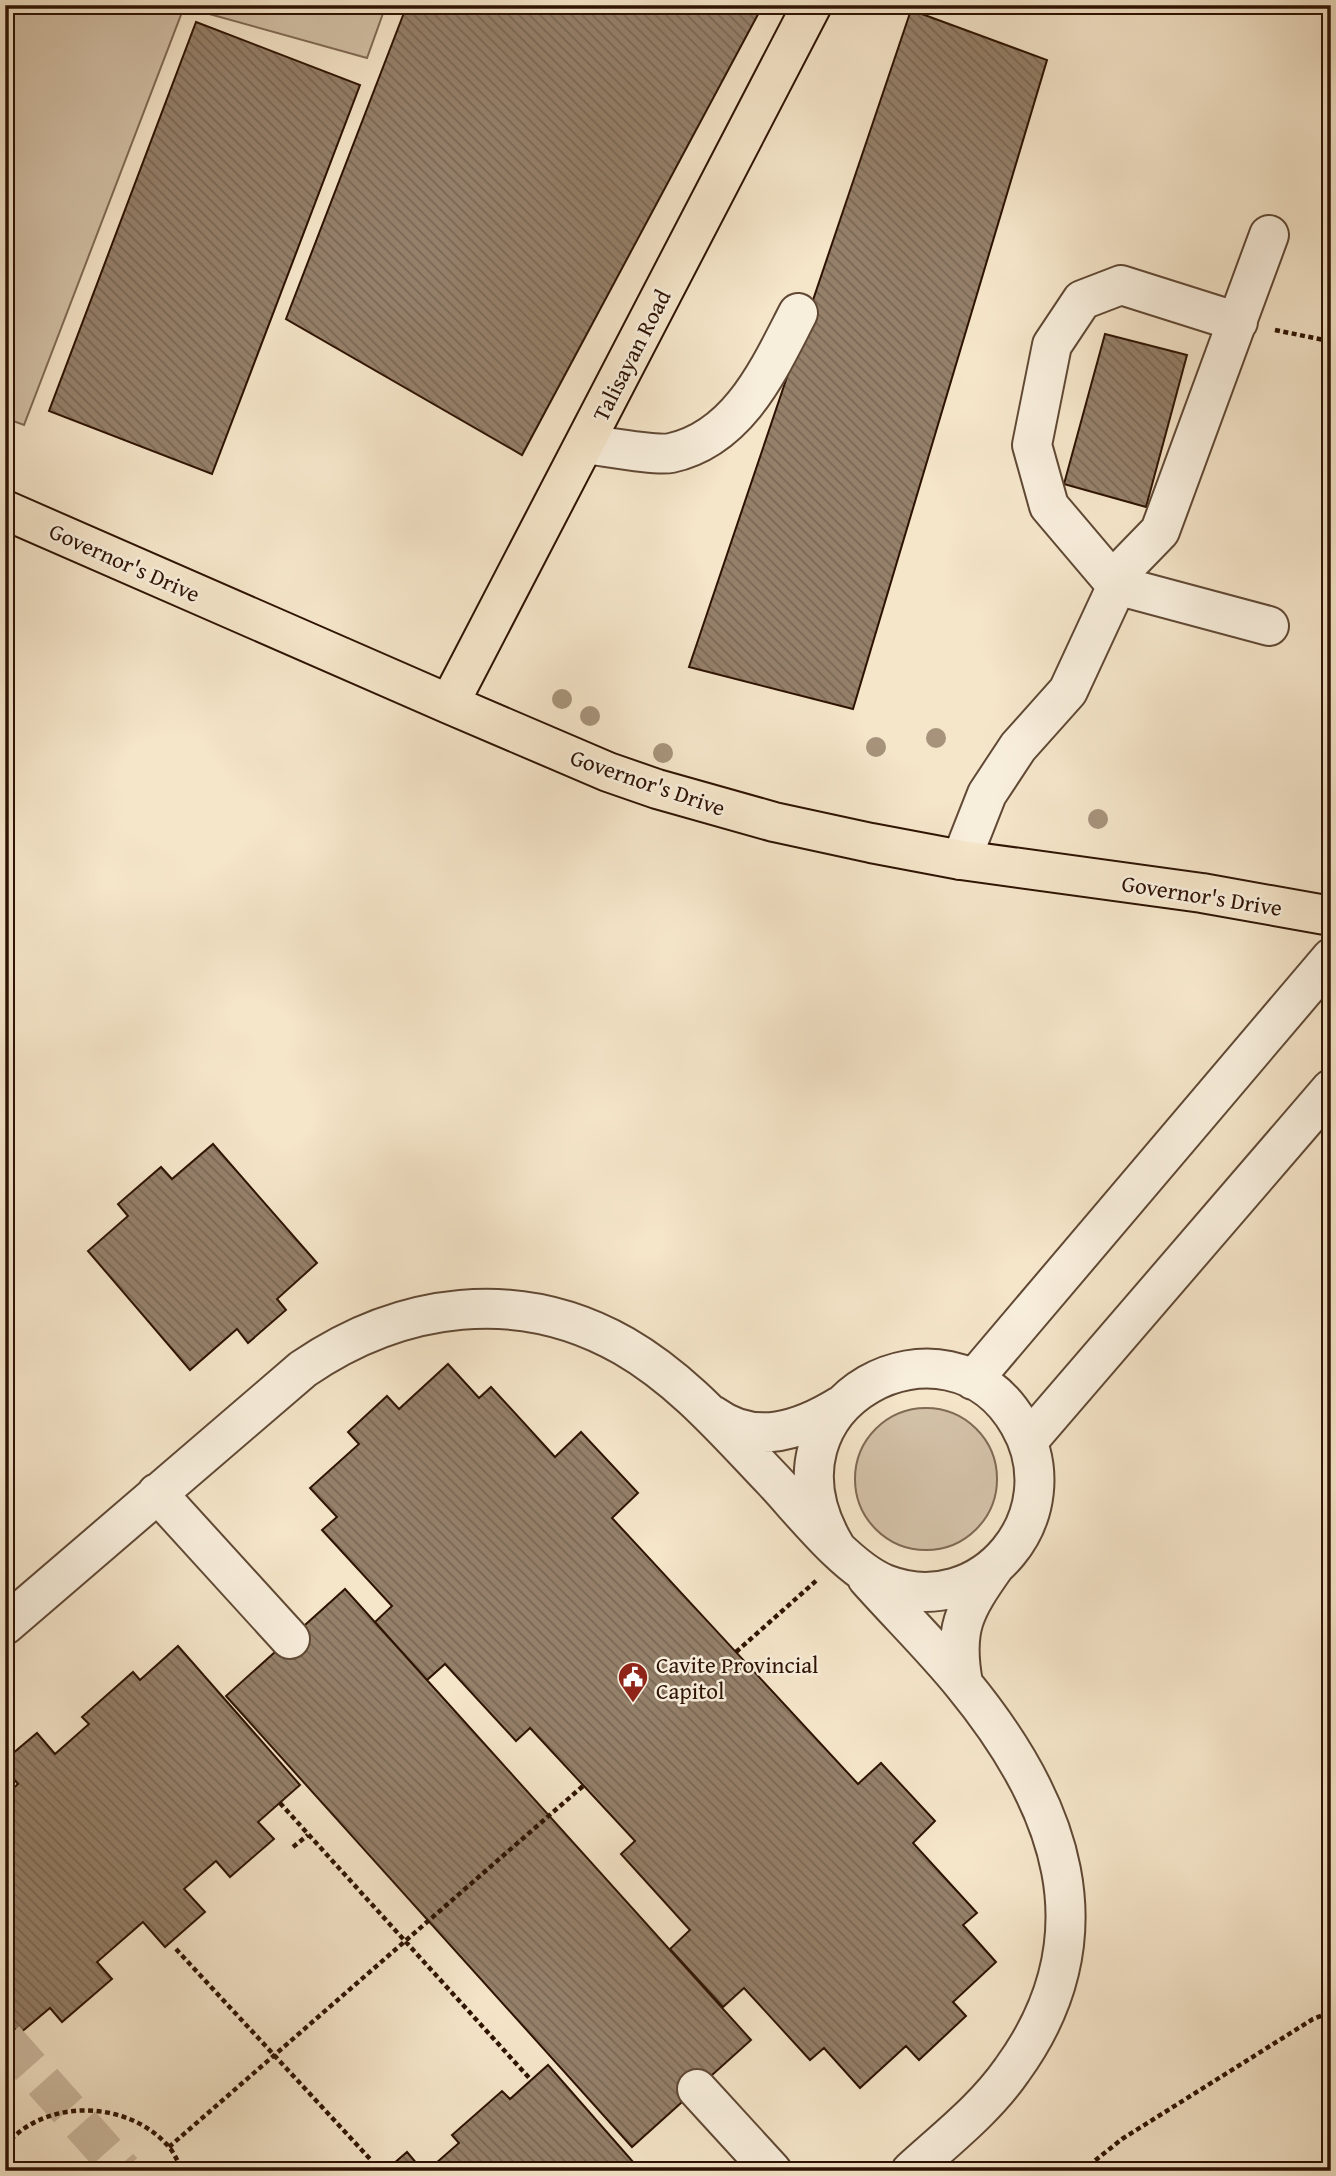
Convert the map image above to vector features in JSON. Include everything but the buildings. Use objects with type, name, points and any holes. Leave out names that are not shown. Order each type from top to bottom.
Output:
[{"type":"main road","name":"Talisayan Road","points":[[449,704],[813,5]]},
{"type":"main road","name":"Governor's Drive","points":[[5,510],[449,704],[608,772],[657,789],[774,822],[961,860],[1202,893],[1331,916]]},
{"type":"street","points":[[961,860],[987,794],[1018,747],[1068,691],[1126,566],[1160,531],[1269,235]]},
{"type":"street","points":[[1238,322],[1121,285],[1082,300],[1052,345],[1032,446],[1049,506],[1116,585],[1269,626]]},
{"type":"street","points":[[584,444],[669,454],[705,440],[736,414],[763,380],[798,313]]},
{"type":"street","points":[[973,1380],[1331,958]]},
{"type":"street","points":[[1028,1441],[1331,1089]]},
{"type":"street","points":[[5,1625],[279,1387],[328,1352],[384,1326],[426,1314],[449,1311],[514,1310],[570,1322],[626,1347],[704,1407],[729,1424],[745,1430],[771,1432],[800,1427],[840,1406],[868,1383],[902,1370],[938,1369],[973,1380],[991,1391],[1006,1405],[1028,1441],[1035,1468],[1031,1508],[1014,1546],[995,1565],[974,1580],[923,1591],[897,1588],[847,1558],[818,1512],[813,1475],[821,1439],[840,1406]]},
{"type":"street","points":[[704,1407],[963,1684],[1019,1763],[1043,1807],[1059,1853],[1066,1899],[1065,1940],[1058,1976],[1046,2010],[1013,2070],[993,2095],[911,2171]]},
{"type":"street","points":[[157,1493],[290,1639]]},
{"type":"street","points":[[963,1684],[958,1656],[960,1630],[970,1605],[995,1565]]},
{"type":"street","points":[[697,2088],[772,2171]]},
{"type":"path","points":[[1238,322],[1329,341],[1331,334]]},
{"type":"path","points":[[736,1652],[847,1558]]},
{"type":"path","points":[[169,2147],[583,1786]]},
{"type":"path","points":[[280,1803],[531,2080]]},
{"type":"path","points":[[293,1847],[308,1835]]},
{"type":"path","points":[[176,1949],[371,2160]]},
{"type":"path","points":[[1082,2171],[1122,2139],[1313,2019],[1331,2012]]},
{"type":"path","points":[[5,2146],[13,2136],[42,2118],[76,2110],[110,2112],[142,2125],[169,2147],[183,2171]]},
{"type":"shaded area","points":[[5,5],[386,5],[367,58],[184,7],[24,425],[5,418]]},
{"type":"shaded area","points":[[926,1408],[953,1413],[976,1429],[992,1452],[997,1479],[992,1506],[976,1529],[953,1545],[926,1550],[899,1545],[876,1529],[860,1506],[855,1479],[860,1452],[876,1429],[899,1413]]},
{"type":"tunnel","points":[[5,2039],[123,2171]]},
{"type":"place","name":"Cavite Provincial Capitol","points":[[633,1704]]}]
